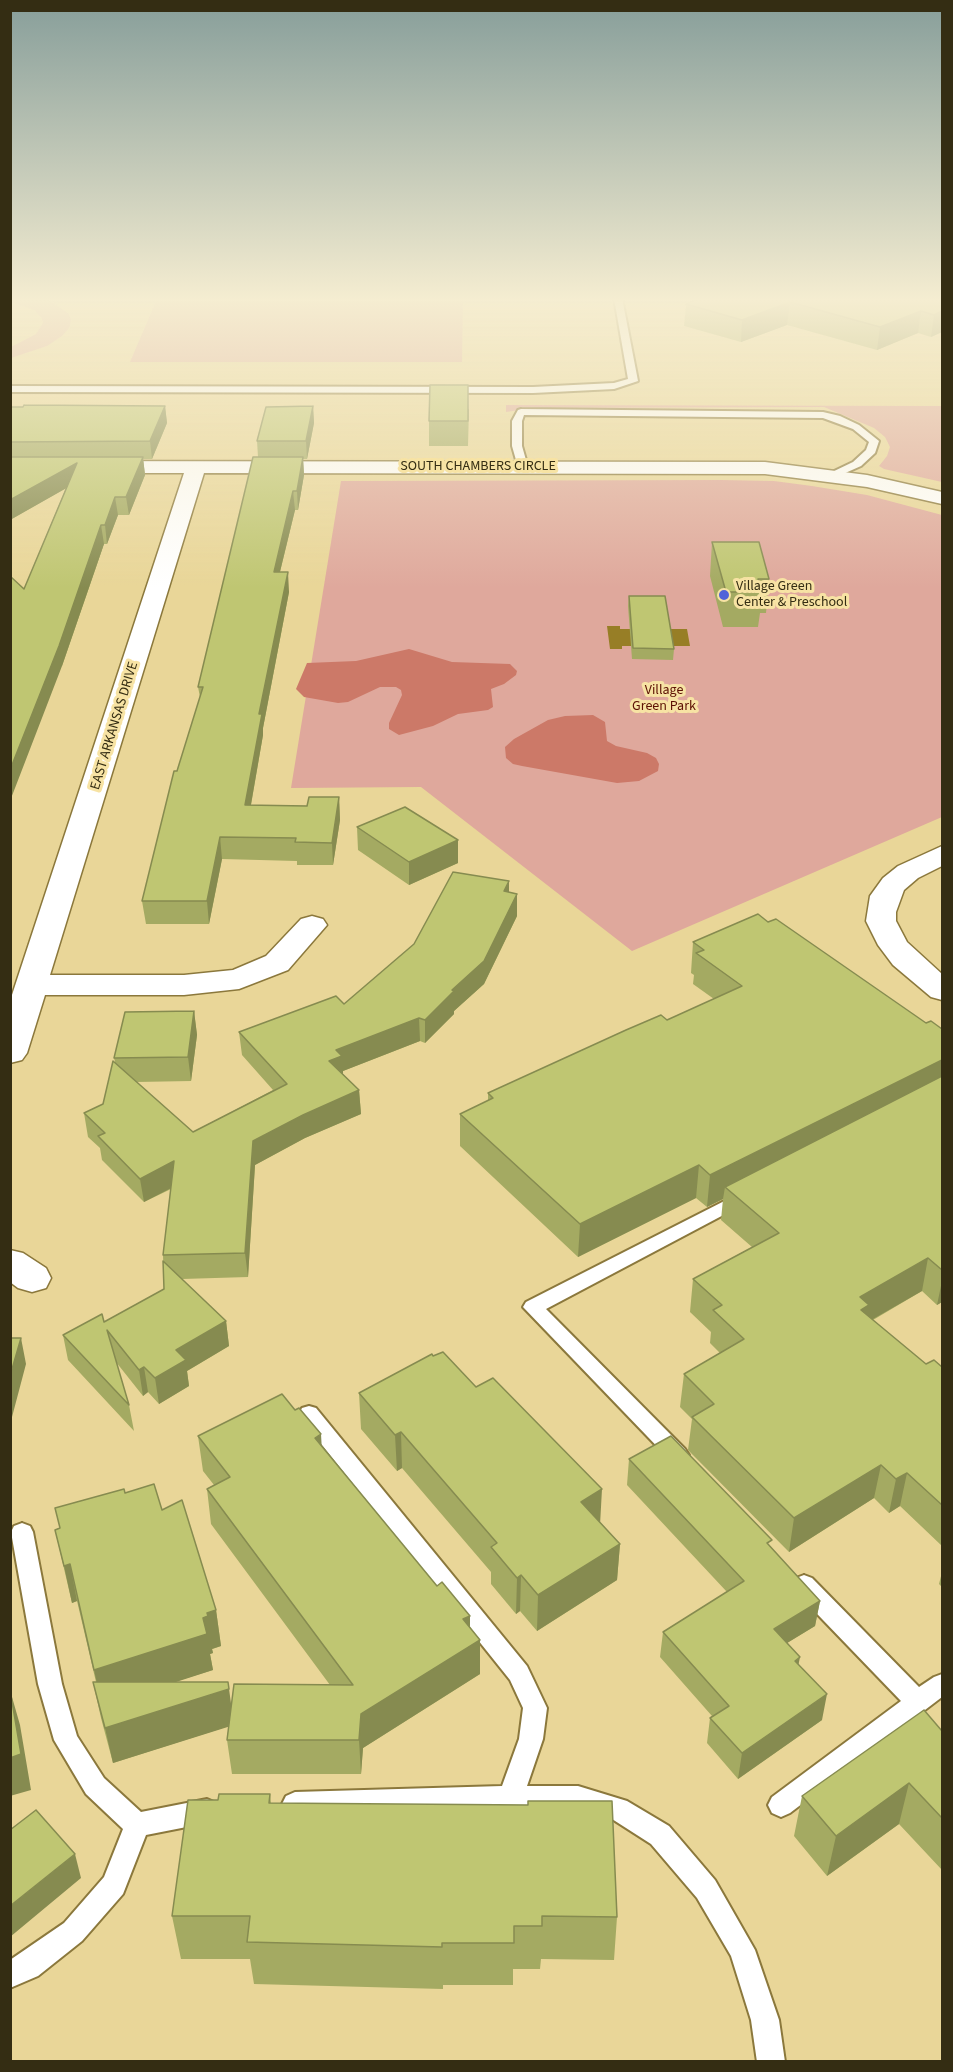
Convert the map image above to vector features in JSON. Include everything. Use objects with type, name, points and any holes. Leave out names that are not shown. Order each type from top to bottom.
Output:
[{"type":"street","name":"SOUTH CHAMBERS CIRCLE","points":[[10,467],[761,468],[834,475],[890,485],[942,498]]},
{"type":"street","name":"EAST ARKANSAS DRIVE","points":[[10,1053],[196,467]]},
{"type":"street","points":[[942,855],[908,872],[893,885],[885,896],[881,912],[881,921],[893,945],[904,958],[942,990]]},
{"type":"street","points":[[33,985],[184,985],[238,979],[277,963],[312,925]]},
{"type":"lane","points":[[523,467],[517,447],[517,422],[521,412],[823,415],[837,418],[856,427],[874,441],[871,452],[857,464],[834,475]]},
{"type":"lane","points":[[688,1465],[533,1306],[764,1187]]},
{"type":"lane","points":[[309,1414],[519,1673],[535,1708],[531,1739],[510,1797]]},
{"type":"lane","points":[[22,1532],[50,1684],[66,1740],[94,1786],[137,1825]]},
{"type":"lane","points":[[794,1575],[918,1702]]},
{"type":"lane","points":[[781,1805],[942,1684]]},
{"type":"lane","points":[[273,1805],[510,1797],[578,1798],[618,1809],[660,1835],[705,1889],[742,1950],[765,2020],[771,2061]]},
{"type":"lane","points":[[137,1825],[230,1808]]},
{"type":"lane","points":[[10,1975],[28,1966],[73,1932],[114,1885],[137,1825]]},
{"type":"green space","points":[[506,405],[942,406],[942,482],[879,466],[887,456],[890,447],[885,437],[874,428],[824,407],[534,408],[506,412]]},
{"type":"green space","name":"Village Green Park","points":[[341,481],[774,481],[812,486],[867,495],[942,515],[942,817],[632,951],[421,787],[291,788]]},
{"type":"shaded area","points":[[607,626],[620,626],[620,629],[687,629],[690,646],[622,646],[622,649],[610,649]]},
{"type":"shaded area","points":[[409,649],[452,662],[510,664],[517,671],[516,675],[504,684],[491,689],[493,707],[488,710],[458,714],[433,726],[399,735],[389,729],[389,723],[402,695],[401,690],[396,687],[380,687],[348,702],[338,703],[304,697],[296,689],[307,663],[356,661]]},
{"type":"shaded area","points":[[593,715],[605,722],[607,741],[656,758],[659,764],[658,771],[639,781],[617,783],[513,764],[506,758],[505,747],[514,739],[548,720],[565,716]]},
{"type":"building","points":[[430,395],[468,395],[468,421],[429,421]]},
{"type":"building","points":[[24,405],[165,406],[150,441],[10,442],[10,407],[23,407]]},
{"type":"building","points":[[313,406],[306,441],[257,441],[266,407]]},
{"type":"building","points":[[10,457],[143,457],[126,497],[115,497],[105,525],[101,525],[59,646],[10,770],[10,576],[24,589],[77,463],[10,500]]},
{"type":"building","points":[[253,457],[303,457],[297,491],[293,491],[274,572],[288,572],[259,714],[262,714],[245,805],[307,806],[309,797],[339,797],[332,843],[295,842],[296,838],[220,837],[207,901],[142,901],[174,771],[177,771],[203,687],[198,687]]},
{"type":"building","points":[[712,542],[759,542],[769,579],[758,579],[762,592],[726,592]]},
{"type":"building","points":[[629,596],[665,596],[674,649],[633,648]]},
{"type":"building","points":[[405,807],[458,840],[409,862],[357,827]]},
{"type":"building","points":[[453,872],[509,881],[504,891],[517,894],[484,961],[452,990],[454,991],[425,1020],[419,1018],[336,1050],[342,1056],[329,1061],[359,1090],[253,1141],[245,1253],[163,1255],[174,1161],[140,1179],[98,1136],[105,1133],[84,1113],[103,1104],[113,1061],[193,1132],[287,1084],[239,1032],[336,996],[344,1004],[414,944]]},
{"type":"building","points":[[758,914],[768,922],[776,919],[926,1023],[931,1021],[942,1029],[942,1060],[710,1175],[699,1165],[580,1224],[460,1114],[493,1098],[488,1093],[626,1030],[661,1015],[667,1020],[742,986],[696,953],[704,950],[693,942]]},
{"type":"building","points":[[194,1011],[188,1057],[114,1058],[125,1012]]},
{"type":"building","points":[[942,1076],[942,1270],[928,1258],[860,1297],[869,1305],[861,1310],[926,1364],[934,1360],[942,1367],[942,1505],[907,1473],[896,1479],[881,1465],[794,1518],[692,1417],[714,1404],[684,1374],[744,1339],[713,1310],[722,1305],[693,1279],[779,1233],[725,1187]]},
{"type":"building","points":[[163,1261],[226,1321],[176,1350],[186,1360],[155,1378],[144,1367],[139,1370],[107,1330],[129,1405],[63,1335],[102,1314],[104,1322],[164,1289]]},
{"type":"building","points":[[10,1338],[21,1338],[10,1376]]},
{"type":"building","points":[[443,1352],[476,1387],[493,1378],[602,1489],[581,1502],[620,1544],[538,1595],[521,1575],[517,1578],[491,1547],[497,1543],[401,1432],[395,1435],[359,1393],[432,1354],[433,1356]]},
{"type":"building","points":[[282,1394],[295,1410],[299,1408],[321,1434],[315,1438],[437,1586],[442,1582],[470,1616],[463,1619],[480,1640],[361,1714],[359,1740],[227,1740],[234,1684],[353,1685],[207,1489],[230,1477],[198,1436]]},
{"type":"building","points":[[671,1436],[772,1540],[767,1543],[820,1601],[774,1629],[800,1657],[795,1661],[827,1694],[742,1753],[710,1718],[729,1706],[663,1632],[744,1581],[629,1459]]},
{"type":"building","points":[[154,1484],[162,1510],[182,1500],[216,1610],[207,1613],[208,1616],[203,1618],[207,1634],[94,1670],[70,1564],[64,1566],[55,1530],[60,1528],[55,1508],[124,1489],[125,1493]]},
{"type":"building","points":[[93,1682],[228,1682],[229,1689],[105,1728]]},
{"type":"building","points":[[10,1690],[21,1754],[10,1758]]},
{"type":"building","points":[[924,1710],[942,1731],[942,1818],[909,1783],[836,1836],[802,1796]]},
{"type":"building","points":[[219,1794],[270,1794],[269,1803],[528,1805],[528,1801],[612,1801],[617,1917],[542,1916],[542,1926],[514,1926],[514,1943],[442,1943],[442,1947],[247,1942],[250,1916],[172,1916],[188,1800],[218,1800]]},
{"type":"building","points":[[36,1810],[75,1854],[10,1906],[10,1830]]},
{"type":"place","name":"Village Green Center & Preschool","points":[[724,595]]}]
